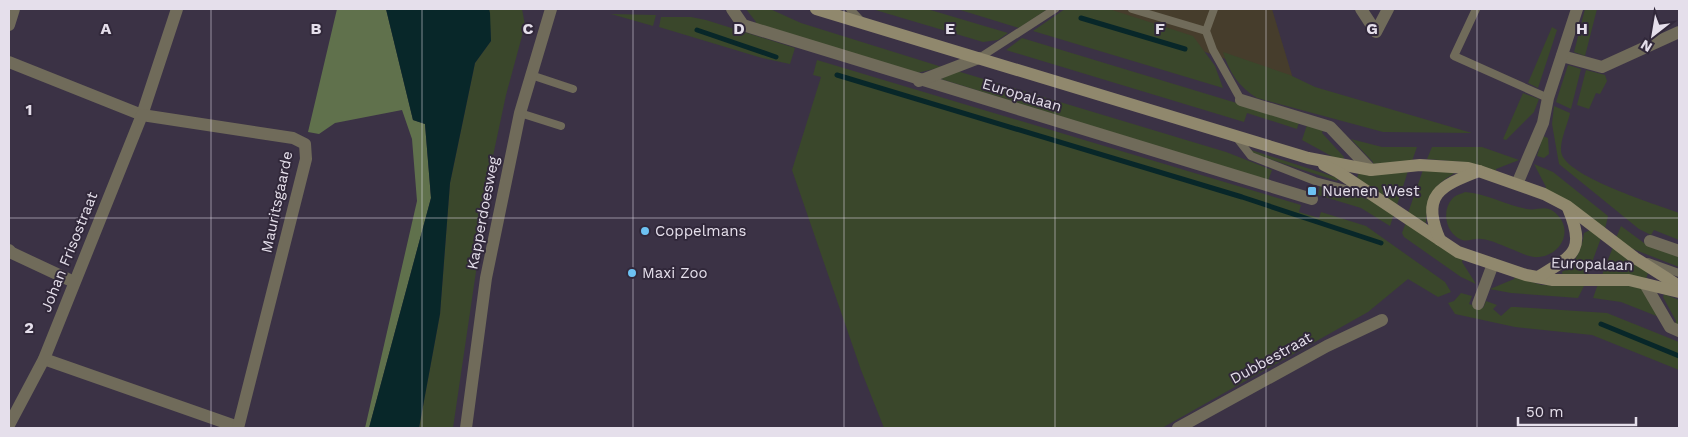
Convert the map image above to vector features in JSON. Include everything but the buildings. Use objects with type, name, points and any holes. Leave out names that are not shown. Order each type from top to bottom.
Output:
[{"type":"main road","name":"Europalaan","points":[[816,9],[1308,158],[1371,170],[1420,165],[1468,168],[1479,171]]},
{"type":"main road","name":"Europalaan","points":[[1308,158],[1338,172],[1440,240]]},
{"type":"main road","points":[[1479,171],[1517,184],[1544,194],[1567,206],[1576,227],[1576,245],[1567,259],[1538,277],[1458,252],[1440,240],[1431,218],[1436,195],[1450,183],[1479,171]]},
{"type":"main road","name":"Europalaan","points":[[1567,206],[1635,258],[1679,286]]},
{"type":"main road","name":"Europalaan","points":[[1538,277],[1553,280],[1629,280],[1679,292]]},
{"type":"street","points":[[9,25],[14,9]]},
{"type":"street","name":"Johan Frisostraat","points":[[9,426],[44,359],[142,114],[177,9]]},
{"type":"street","name":"Kapperdoesweg","points":[[466,428],[486,278],[520,112],[551,9]]},
{"type":"street","name":"Europalaan","points":[[732,9],[743,25],[1312,199]]},
{"type":"street","points":[[1360,9],[1376,32],[1388,9]]},
{"type":"street","points":[[1517,184],[1543,123],[1548,98],[1577,9]]},
{"type":"street","points":[[1562,56],[1602,67],[1679,32]]},
{"type":"street","points":[[920,80],[979,58]]},
{"type":"street","points":[[9,62],[142,114]]},
{"type":"street","points":[[1241,100],[1330,127],[1371,170]]},
{"type":"street","name":"Mauritsgaarde","points":[[44,359],[238,428],[306,159],[305,144],[293,138],[142,114]]},
{"type":"street","points":[[1650,241],[1679,251]]},
{"type":"street","points":[[9,250],[74,282]]},
{"type":"street","points":[[1478,304],[1493,264]]},
{"type":"street","name":"Europalaan","points":[[1644,284],[1670,327],[1679,331]]},
{"type":"street","name":"Dubbestraat","points":[[1178,428],[1327,346],[1382,320]]},
{"type":"lane","points":[[850,9],[863,23]]},
{"type":"lane","points":[[979,58],[1055,9]]},
{"type":"lane","points":[[1132,9],[1206,31]]},
{"type":"lane","points":[[1214,9],[1206,31],[1213,50],[1241,100]]},
{"type":"lane","points":[[1476,9],[1454,56],[1548,98]]},
{"type":"lane","points":[[531,75],[573,89]]},
{"type":"lane","points":[[520,112],[561,126]]},
{"type":"lane","name":"Europalaan","points":[[1236,136],[1251,156],[1266,163],[1315,180],[1379,198]]},
{"type":"lane","name":"Europalaan","points":[[1635,258],[1679,273]]},
{"type":"shaded area","points":[[386,9],[489,9],[490,13],[491,41],[475,63],[450,183],[440,314],[419,428],[369,428],[431,198],[425,124],[413,120]]},
{"type":"shaded area","points":[[489,9],[522,9],[525,25],[506,95],[493,156],[453,428],[419,428],[440,314],[450,183],[475,63],[491,41]]},
{"type":"shaded area","points":[[746,9],[770,9],[801,23],[942,67],[917,73],[755,24],[756,22]]},
{"type":"shaded area","points":[[872,9],[927,9],[1008,33],[998,40],[983,42]]},
{"type":"shaded area","points":[[957,9],[1048,9],[1019,28]]},
{"type":"shaded area","points":[[1065,9],[1109,9],[1193,36],[1215,66],[1223,88],[1033,31]]},
{"type":"shaded area","points":[[1077,9],[1272,9],[1294,82]]},
{"type":"shaded area","points":[[1585,9],[1597,9],[1585,56],[1574,52]]},
{"type":"shaded area","points":[[611,14],[656,15],[653,26]]},
{"type":"shaded area","points":[[661,17],[691,17],[706,20],[795,48],[790,64],[762,58],[659,27]]},
{"type":"shaded area","points":[[1552,27],[1557,30],[1538,88],[1528,83]]},
{"type":"shaded area","points":[[1022,38],[1299,122],[1297,129],[1247,113],[1244,122],[1006,50]]},
{"type":"shaded area","points":[[1223,52],[1290,75],[1315,87],[1472,133],[1383,132],[1257,98],[1245,89],[1236,78],[1228,66]]},
{"type":"shaded area","points":[[817,60],[1301,205],[1299,212],[1319,218],[1321,212],[1366,226],[1445,282],[1451,292],[1438,297],[1408,279],[1368,312],[1162,428],[884,428],[861,370],[792,170],[821,77],[813,75]]},
{"type":"shaded area","points":[[1568,65],[1581,69],[1571,109],[1556,102]]},
{"type":"shaded area","points":[[1586,70],[1605,75],[1607,81],[1600,94],[1596,93],[1589,109],[1577,105]]},
{"type":"shaded area","points":[[957,71],[1226,152],[1272,170],[1268,181],[941,79]]},
{"type":"shaded area","points":[[1523,93],[1539,99],[1534,112],[1506,140],[1503,139]]},
{"type":"shaded area","points":[[1554,106],[1570,113],[1561,150],[1562,155],[1569,164],[1597,181],[1679,213],[1679,240],[1654,230],[1651,235],[1639,229],[1559,164],[1552,124]]},
{"type":"shaded area","points":[[1307,125],[1323,130],[1322,133],[1344,157],[1343,160],[1333,157],[1302,140]]},
{"type":"shaded area","points":[[1543,136],[1548,138],[1549,154],[1544,158],[1537,156]]},
{"type":"shaded area","points":[[1351,139],[1382,147],[1417,147],[1412,161],[1373,164]]},
{"type":"shaded area","points":[[1432,147],[1482,147],[1519,160],[1496,169],[1496,171],[1462,162],[1427,159]]},
{"type":"shaded area","points":[[1251,150],[1338,178],[1337,181],[1251,153]]},
{"type":"shaded area","points":[[1534,164],[1553,172],[1608,216],[1605,229],[1545,189],[1546,187]]},
{"type":"shaded area","points":[[1423,170],[1455,172],[1438,185],[1431,195],[1426,223],[1408,213]]},
{"type":"shaded area","points":[[1408,171],[1397,205],[1357,178],[1359,172]]},
{"type":"shaded area","points":[[1320,185],[1373,201],[1394,214],[1390,226],[1361,208],[1318,195]]},
{"type":"shaded area","points":[[1465,192],[1527,209],[1550,209],[1560,217],[1565,232],[1560,246],[1547,255],[1536,257],[1485,240],[1462,240],[1452,233],[1446,216],[1452,199]]},
{"type":"shaded area","points":[[1406,222],[1463,259],[1462,262],[1476,284],[1461,277],[1404,237],[1402,233]]},
{"type":"shaded area","points":[[1621,226],[1644,243],[1679,257],[1679,267],[1633,249],[1616,238]]},
{"type":"shaded area","points":[[1590,230],[1601,238],[1587,276],[1563,277],[1562,272],[1578,255],[1584,233]]},
{"type":"shaded area","points":[[1613,247],[1648,273],[1646,279],[1602,275]]},
{"type":"shaded area","points":[[1515,277],[1542,285],[1584,286],[1578,298],[1511,293],[1490,289]]},
{"type":"shaded area","points":[[1598,284],[1617,284],[1643,288],[1659,317],[1621,302],[1593,298]]},
{"type":"shaded area","points":[[1461,293],[1472,296],[1469,304],[1483,308],[1486,301],[1497,305],[1493,309],[1501,316],[1511,307],[1607,313],[1679,342],[1679,370],[1592,335],[1515,327],[1455,314],[1448,303],[1454,301]]},
{"type":"shaded area","points":[[1664,294],[1679,300],[1679,325],[1675,324],[1676,321],[1663,297]]},
{"type":"green space","points":[[337,9],[386,9],[413,120],[425,124],[431,198],[369,428],[365,428],[417,201],[412,139],[402,110],[335,123],[319,134],[308,132]]},
{"type":"waterway","points":[[1081,18],[1185,49]]},
{"type":"waterway","points":[[697,30],[776,57]]},
{"type":"waterway","points":[[837,75],[1242,197],[1381,243]]},
{"type":"waterway","points":[[1601,324],[1679,356]]},
{"type":"place","name":"Nuenen West","points":[[1312,191]]},
{"type":"place","name":"Coppelmans","points":[[645,231]]},
{"type":"place","name":"Maxi Zoo","points":[[632,273]]}]
